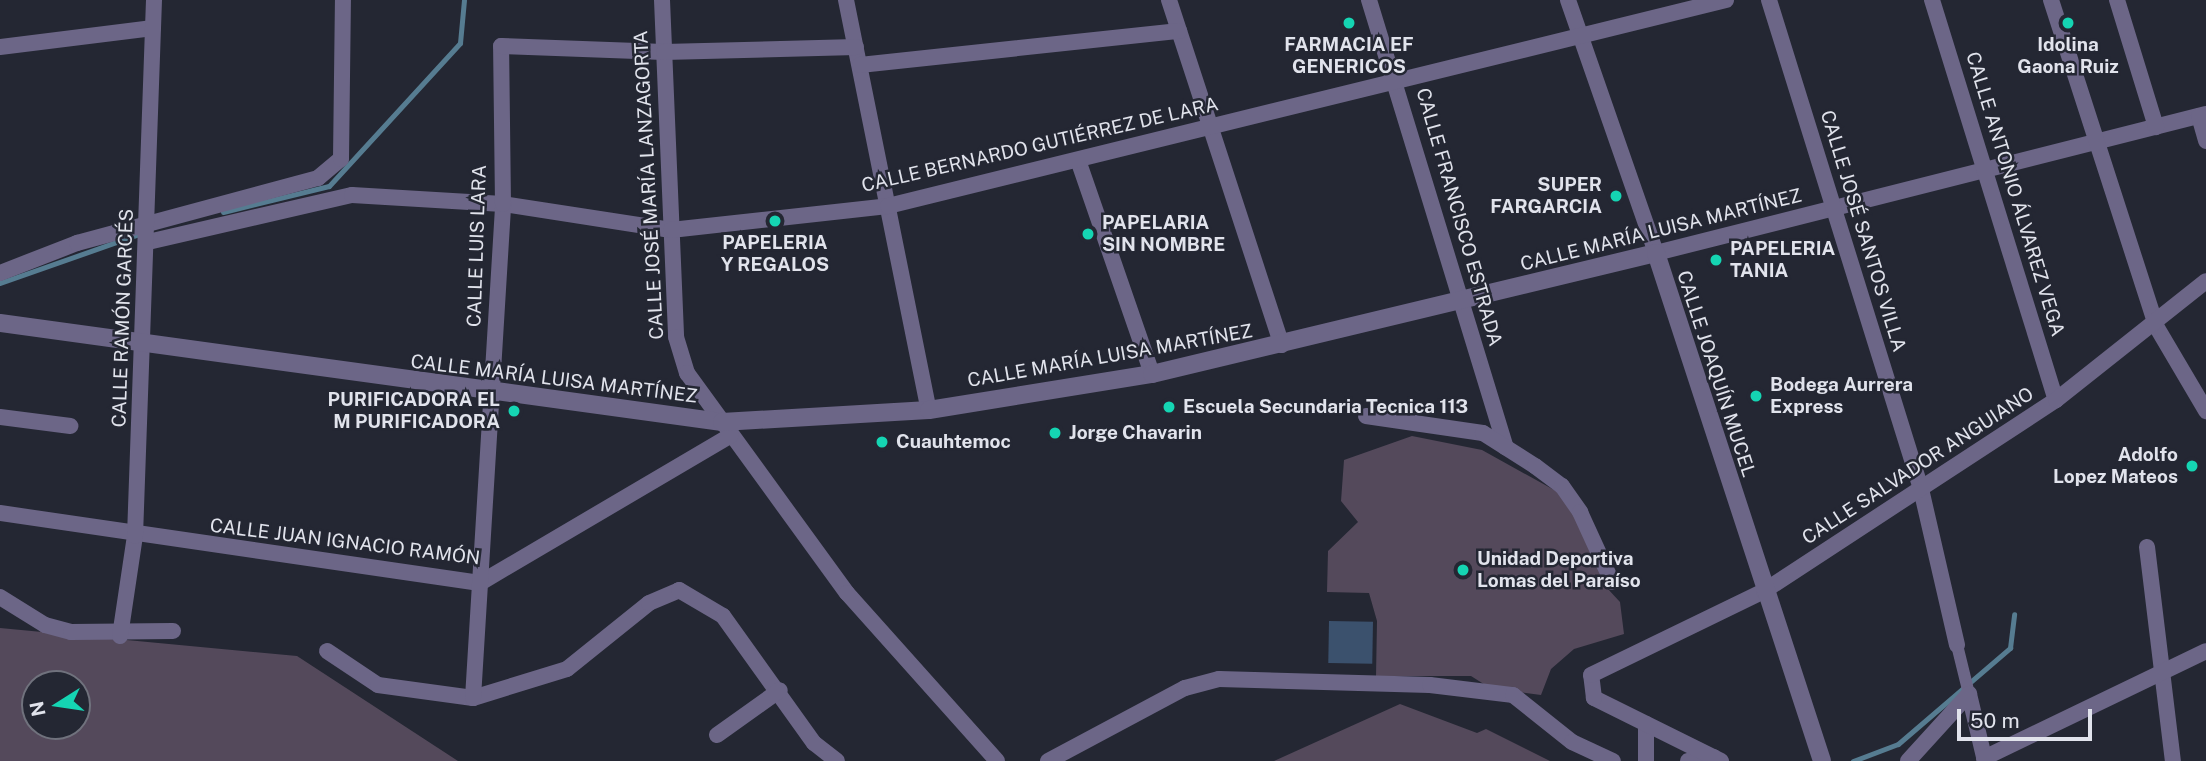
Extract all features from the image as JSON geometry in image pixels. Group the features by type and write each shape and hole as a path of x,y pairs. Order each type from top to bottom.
{"street":[{"name":"CALLE RAMÓN GARCÉS","path":"120,636 135,536 148,242 154,0"},
{"path":"0,273 148,222 318,178 341,159 343,0"},
{"name":"CALLE JOSÉ MARÍA LANZAGORTA","path":"662,0 678,354 727,429 847,593 997,761"},
{"path":"846,0 929,410"},
{"path":"1169,0 1282,345"},
{"name":"CALLE FRANCISCO ESTRADA","path":"1369,0 1397,80 1506,447"},
{"name":"CALLE JOAQUÍN MUCEL","path":"1568,0 1656,253 1821,761"},
{"name":"CALLE BERNARDO GUTIÉRREZ DE LARA","path":"148,242 352,195 503,204 671,230 888,205 1397,80 1580,38 1726,0"},
{"name":"CALLE JOSÉ SANTOS VILLA","path":"1769,0 1921,489 1984,760"},
{"name":"CALLE ANTONIO ÁLVAREZ VEGA","path":"1932,0 1987,170 2056,400"},
{"path":"2051,0 2156,326 2206,411"},
{"path":"2117,0 2157,127"},
{"path":"0,47 153,28"},
{"path":"860,65 1179,31"},
{"name":"CALLE LUIS LARA","path":"473,698 503,204 501,46 664,52"},
{"path":"664,52 856,47"},
{"path":"2202,115 2206,141"},
{"name":"CALLE MARÍA LUISA MARTÍNEZ","path":"0,323 143,347 492,392 727,429 929,410 1152,374 1282,345 2202,115"},
{"path":"1078,160 1152,374"},
{"name":"CALLE SALVADOR ANGUIANO","path":"1646,724 1594,698 1589,688 1599,667 1764,591 2056,400 2156,326 2206,281"},
{"path":"1366,415 1472,430 1506,447 1562,486 1612,582"},
{"path":"0,417 70,426"},
{"name":"CALLE JUAN IGNACIO RAMÓN","path":"0,513 135,536 480,583 727,429"},
{"path":"2147,547 2173,761"},
{"path":"327,651 378,685 473,698 567,669 649,603 679,590 723,616 780,690 814,743 837,761"},
{"path":"0,597 45,625 120,636 173,631"},
{"path":"1984,760 2206,651"},
{"path":"1048,761 1185,688 1219,679 1430,685 1513,695 1572,743 1613,761"},
{"path":"717,735 780,690"},
{"path":"1908,761 1969,694"},
{"path":"1646,761 1646,724 1717,759"},
{"path":"1688,761 1717,759"}],"shaded area":[{"name":"Unidad Deportiva Lomas del Paraíso","path":"1412,436 1482,450 1565,496 1607,588 1620,602 1624,634 1574,649 1551,669 1541,695 1490,688 1471,676 1376,676 1377,621 1369,593 1327,592 1328,551 1358,522 1341,501 1344,460"},
{"path":"0,628 297,656 458,761 0,761"},
{"path":"1400,704 1477,733 1486,729 1550,761 1274,761"}],"building":[{"path":"1329,621 1373,622 1372,664 1328,663"}],"waterway":[{"path":"223,212 329,186 460,43 464,0"},
{"path":"0,283 139,234"},
{"path":"1853,761 1898,744 2010,648 2014,614"}],"place":[{"name":"FARMACIA EF GENERICOS","path":"1349,23"},
{"name":"Idolina Gaona Ruiz","path":"2068,23"},
{"name":"SUPER FARGARCIA","path":"1616,196"},
{"name":"PAPELERIA Y REGALOS","path":"775,221"},
{"name":"PAPELARIA SIN NOMBRE","path":"1088,234"},
{"name":"PAPELERIA TANIA","path":"1716,260"},
{"name":"Bodega Aurrera Express","path":"1756,396"},
{"name":"Escuela Secundaria Tecnica 113","path":"1169,407"},
{"name":"PURIFICADORA EL M PURIFICADORA","path":"514,411"},
{"name":"Jorge Chavarin","path":"1055,433"},
{"name":"Cuauhtemoc","path":"882,442"},
{"name":"Adolfo Lopez Mateos","path":"2192,466"},
{"name":"Unidad Deportiva Lomas del Paraíso","path":"1463,570"}]}
